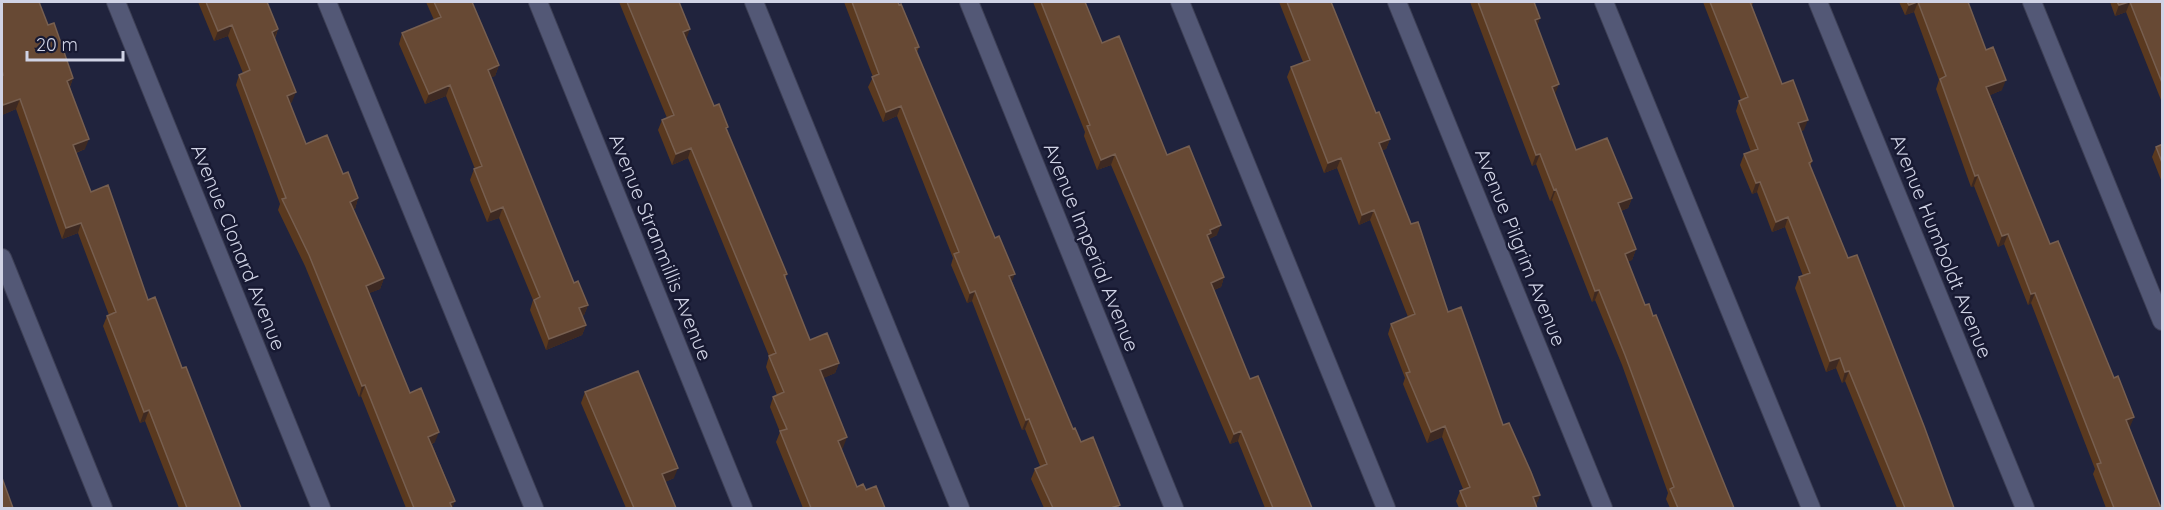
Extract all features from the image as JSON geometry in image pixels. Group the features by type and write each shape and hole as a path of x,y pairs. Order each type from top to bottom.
{"street":[{"name":"Avenue Clonard Avenue","path":"116,2 321,508"},
{"path":"327,2 534,508"},
{"name":"Avenue Stranmillis Avenue","path":"538,2 743,508"},
{"path":"754,2 960,508"},
{"name":"Avenue Imperial Avenue","path":"969,2 1174,508"},
{"path":"1179,2 1386,508"},
{"name":"Avenue Pilgrim Avenue","path":"1397,2 1603,508"},
{"path":"1604,2 1811,508"},
{"name":"Avenue Humboldt Avenue","path":"1818,2 2025,508"},
{"path":"2032,2 2163,321"},
{"path":"2,258 103,508"}],"building":[{"path":"2,2 39,2 48,25 54,23 73,78 67,81 89,139 73,145 91,192 108,185 148,300 155,297 182,368 186,367 241,508 187,508 149,410 144,412 107,316 116,312 81,223 66,228 20,99 3,105"},
{"path":"206,2 267,2 278,29 272,32 296,92 287,96 306,144 327,135 343,174 348,172 358,198 350,202 384,278 366,286 410,393 421,388 439,432 428,437 455,501 450,503 452,508 414,508 365,385 362,386 309,255 282,199 286,198 239,75 250,70 232,25 218,31"},
{"path":"434,2 472,2 499,65 488,70 574,283 578,281 588,305 579,308 586,325 549,339 534,300 540,297 503,207 491,212 474,169 482,166 450,85 429,94 402,33 441,17"},
{"path":"627,2 679,2 690,29 683,32 714,106 719,104 728,127 726,128 787,274 784,275 810,340 827,333 839,363 820,370 847,437 838,441 857,487 863,484 866,490 876,486 885,508 811,508 780,431 787,429 773,397 784,392 769,356 776,353 691,148 676,154 662,120 674,115"},
{"path":"852,2 898,2 899,5 901,4 919,47 915,48 995,238 999,236 1015,274 1009,276 1073,429 1075,428 1081,442 1093,437 1120,505 1111,508 1053,508 1035,469 1047,464 1029,419 1026,420 975,291 970,293 954,254 959,252 901,106 886,112 872,77 879,74"},
{"path":"1041,2 1085,2 1102,43 1119,36 1167,155 1189,146 1221,225 1210,230 1211,233 1207,235 1224,277 1211,283 1250,379 1258,376 1312,508 1273,508 1241,431 1234,434 1115,154 1101,160 1087,126 1090,125"},
{"path":"1287,2 1331,2 1376,113 1379,112 1390,139 1379,143 1411,224 1418,222 1448,312 1461,307 1503,425 1509,423 1540,495 1533,497 1537,508 1467,508 1460,491 1470,487 1445,426 1431,432 1406,373 1410,372 1391,324 1415,314 1374,210 1362,215 1341,158 1328,163 1291,67 1310,60"},
{"path":"1478,2 1534,2 1540,18 1535,20 1559,84 1552,87 1576,150 1607,138 1632,198 1618,203 1636,249 1625,254 1645,305 1649,304 1653,316 1656,315 1734,508 1678,508 1670,489 1674,487 1625,355 1599,290 1595,291 1556,189 1554,190 1540,154 1536,155"},
{"path":"1710,2 1750,2 1782,84 1793,80 1808,120 1798,123 1812,161 1809,163 1848,258 1857,255 1954,508 1905,508 1849,371 1845,372 1840,358 1830,361 1799,277 1810,273 1788,217 1776,222 1760,182 1756,183 1744,154 1758,149 1739,101 1748,97"},
{"path":"1918,2 1968,2 1986,50 1993,47 2006,80 1986,87 2050,244 2058,241 2114,378 2118,376 2134,417 2126,420 2161,508 2114,508 2097,464 2101,463 2035,293 2031,294 2008,234 2002,236 1978,175 1975,176 1940,79 1946,76"},
{"path":"2130,2 2163,2 2163,85"},
{"path":"2163,144 2163,165 2156,147"},
{"path":"638,371 678,468 662,474 676,508 634,508 585,392"},
{"path":"2,478 13,508 2,508"}]}
